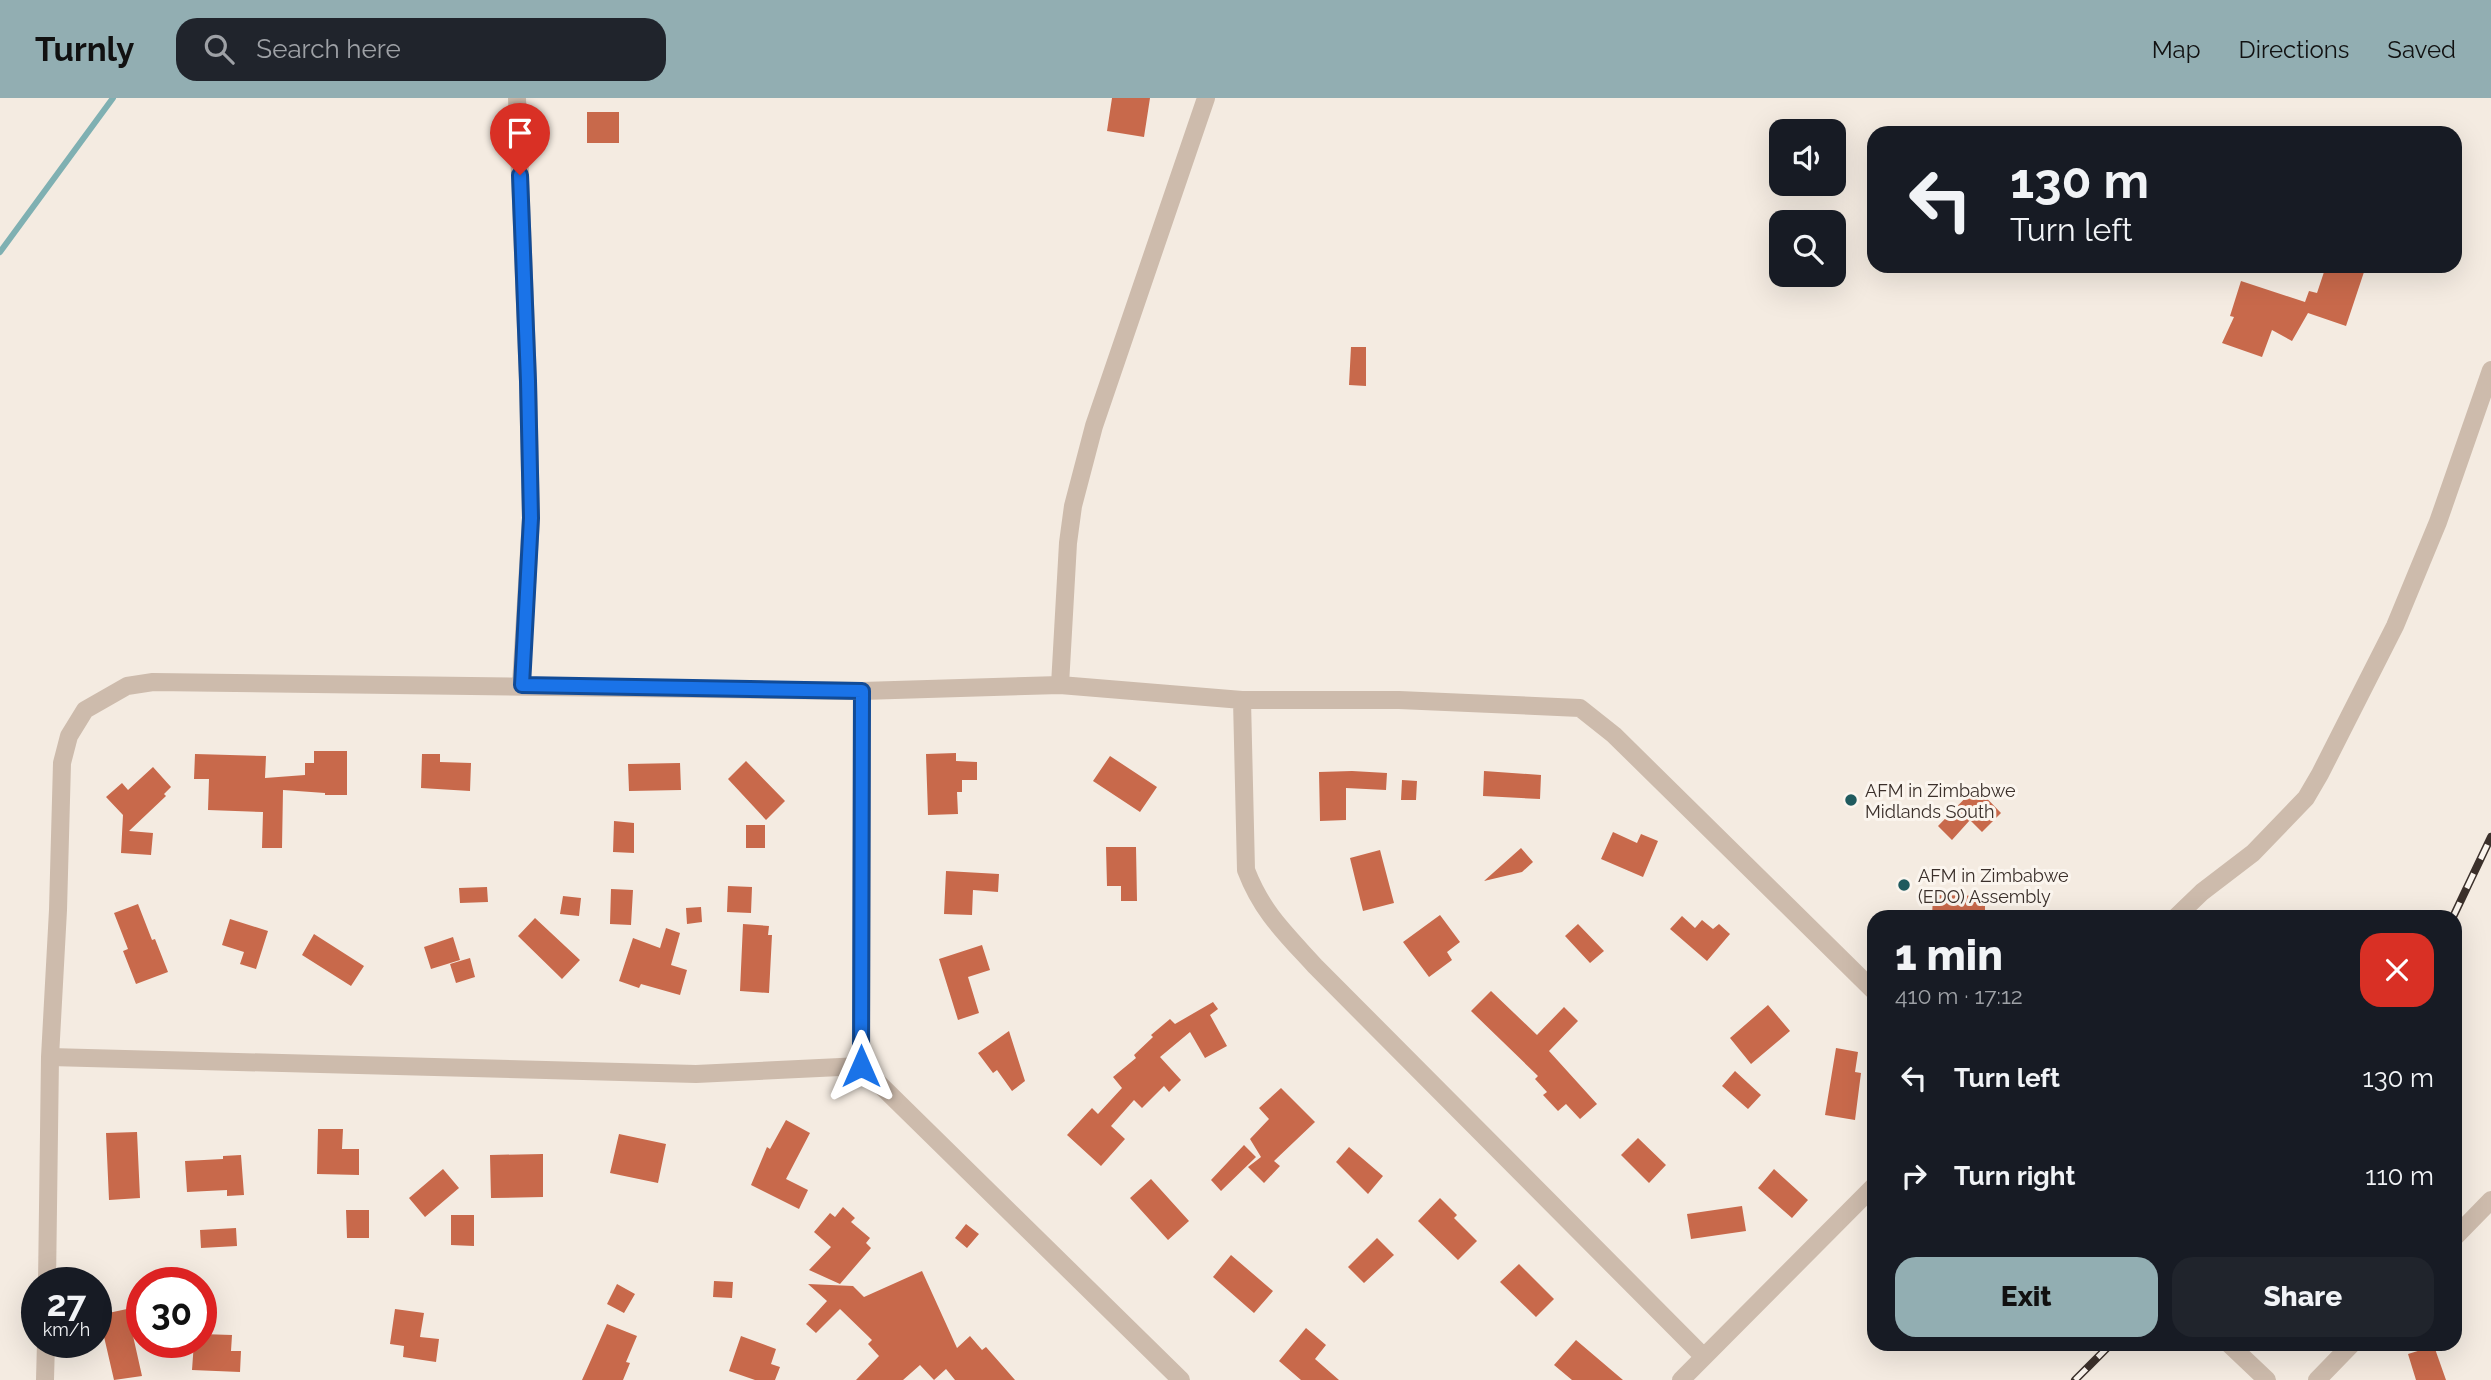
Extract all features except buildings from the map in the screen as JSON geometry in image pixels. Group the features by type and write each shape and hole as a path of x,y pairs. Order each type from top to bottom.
{"street":[{"path":"517,98 531,518 522,685"},
{"path":"1060,685 1068,543 1073,506 1094,426 1206,98"},
{"path":"2183,910 2253,853 2306,798 2395,626 2438,522 2491,370"},
{"path":"47,1267 50,1056 62,763 69,736 85,710 127,686 153,682 862,691 1060,685 1242,700 1399,700 1580,708 1614,735 1867,985"},
{"path":"862,691 861,1066 1181,1380"},
{"path":"1242,700 1246,870 1266,912 1324,975 1703,1356"},
{"path":"50,1056 696,1074 861,1066"},
{"path":"1681,1380 1867,1193"},
{"path":"2462,1230 2491,1200"},
{"path":"2236,1351 2267,1380"},
{"path":"2317,1380 2345,1351"},
{"path":"45,1380 46,1358"}],"waterway":[{"path":"0,252 113,98"}],"railway":[{"path":"2456,910 2491,837"},
{"path":"2075,1380 2104,1351"}],"place":[{"name":"AFM in Zimbabwe Midlands South","path":"1851,800"},
{"name":"AFM in Zimbabwe (EDO) Assembly","path":"1904,885"}],"route":[{"path":"520,175 531,518 522,685 862,691 861,1066"}]}
